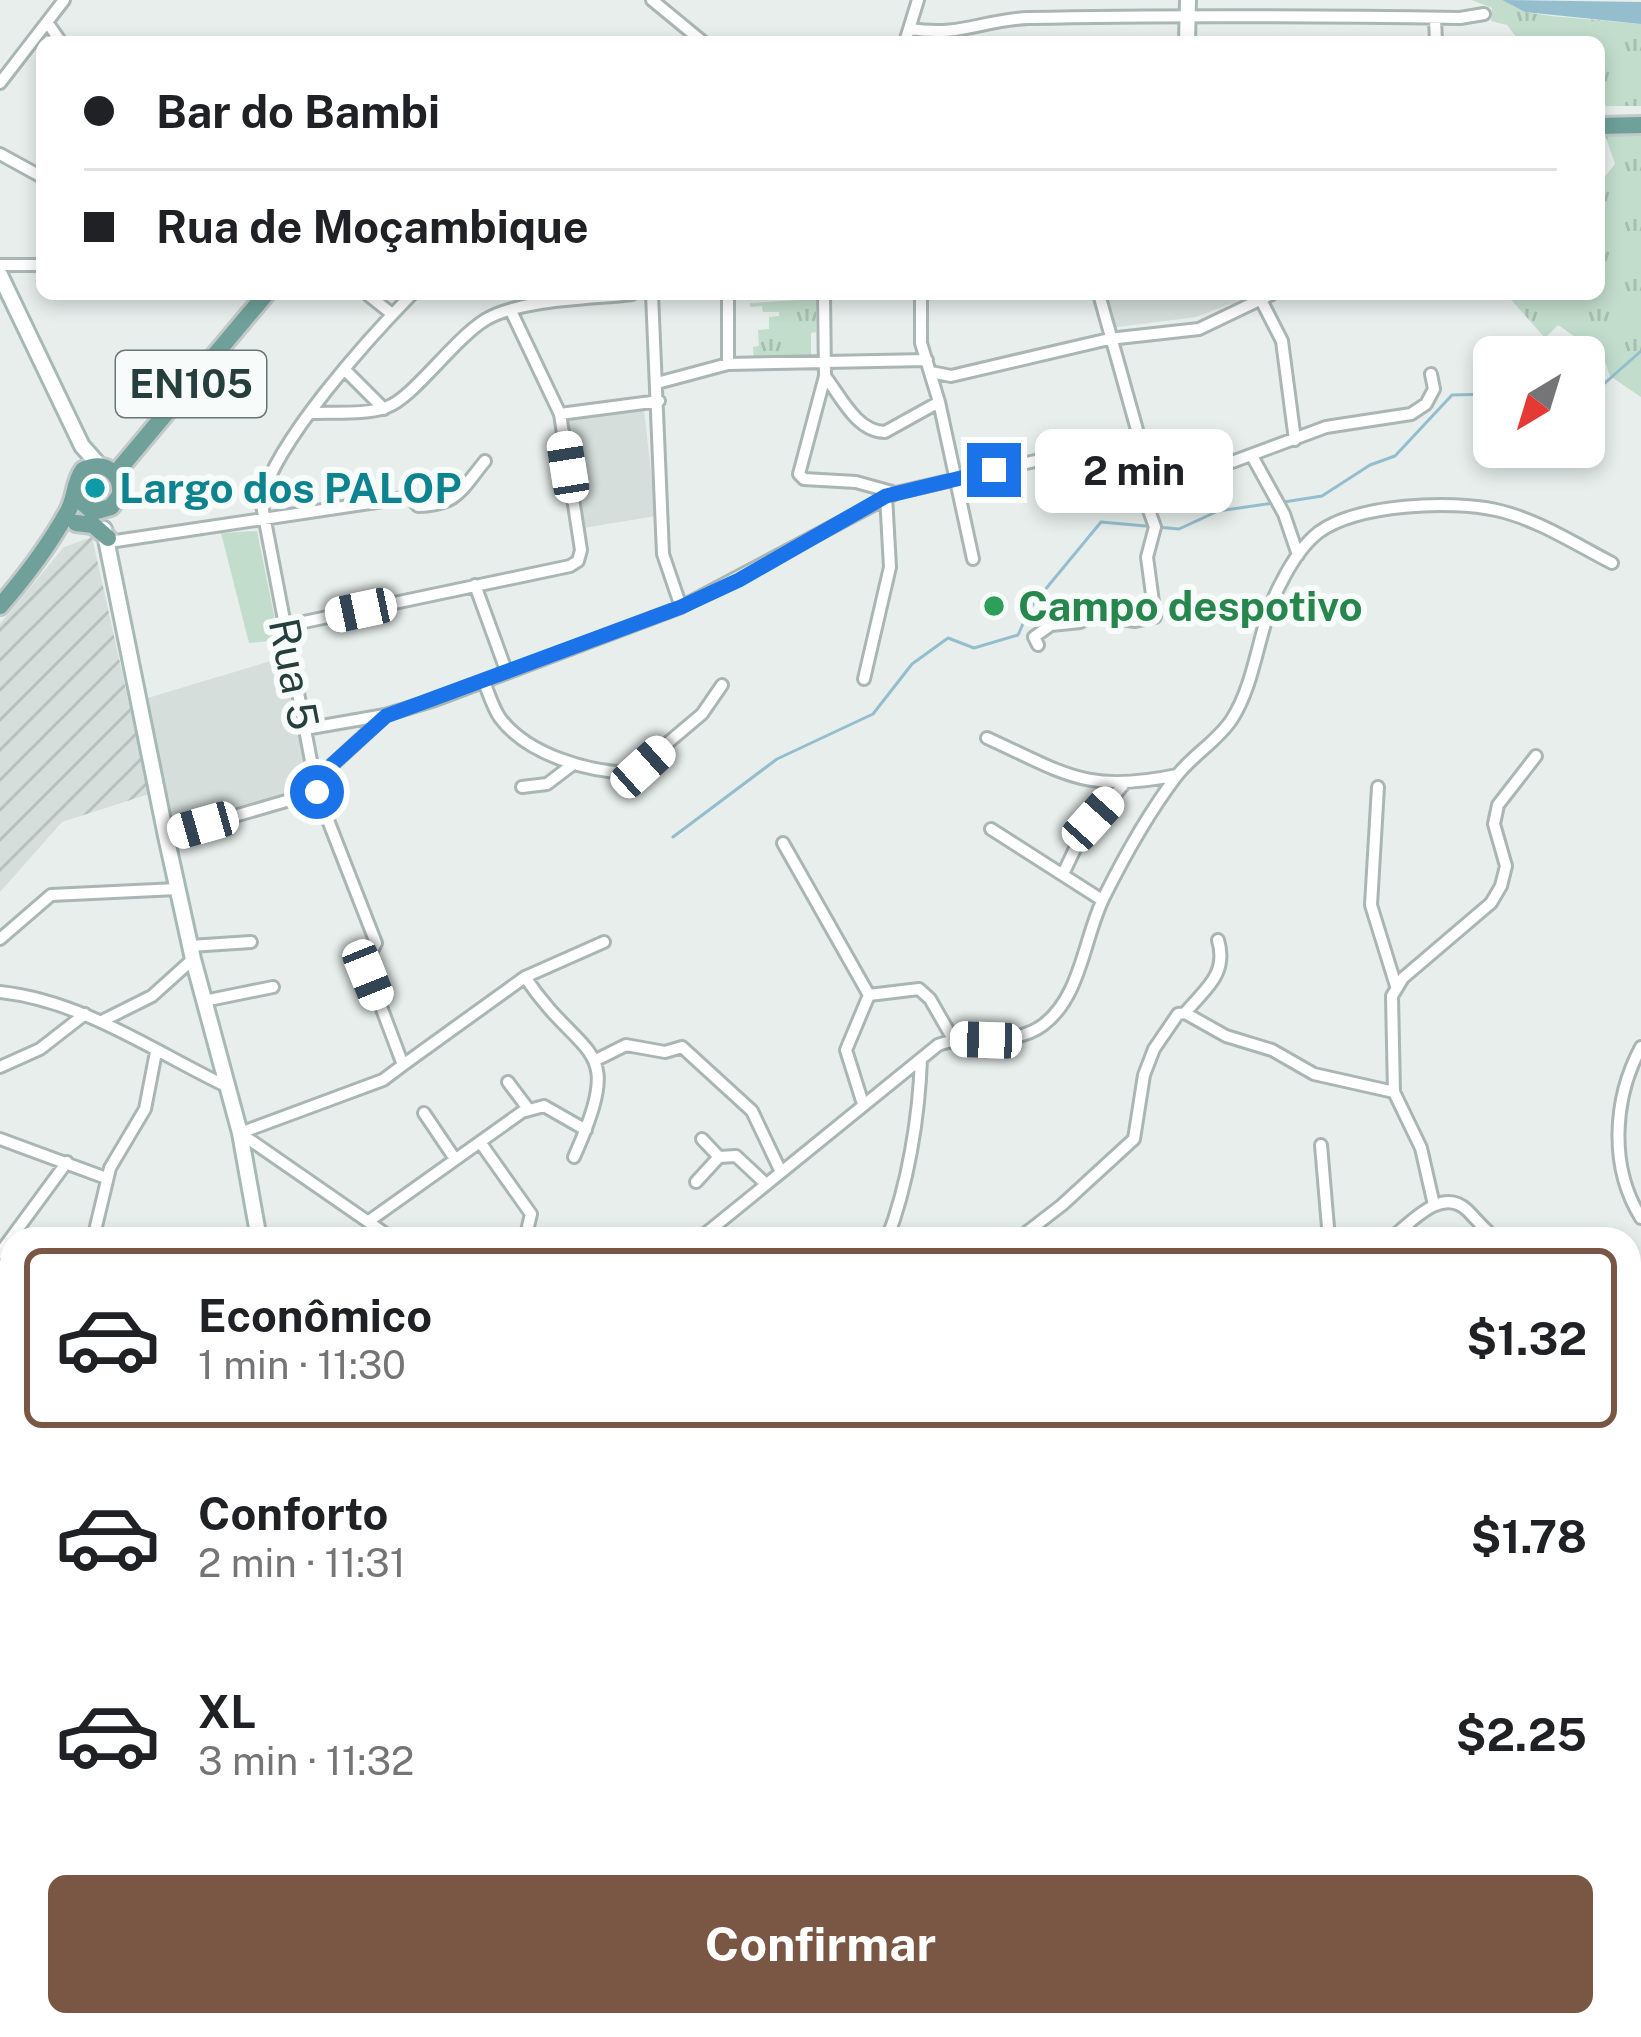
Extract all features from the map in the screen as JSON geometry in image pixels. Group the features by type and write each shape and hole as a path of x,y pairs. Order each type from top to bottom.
{"main road":[{"path":"1605,115 1641,114"},
{"path":"1605,126 1641,125"},
{"path":"0,274 82,446 107,469"},
{"name":"EN105","path":"107,469 247,300"},
{"name":"EN105","path":"78,476 107,469 261,300"},
{"path":"42,555 76,497 82,446"},
{"name":"EN105","path":"107,469 121,488 116,500"},
{"path":"76,497 93,512 108,538 177,889 240,1133 257,1227"},
{"path":"0,606 76,523 112,507 116,500"},
{"path":"108,538 116,500"},
{"path":"76,523 93,525 108,538"}],"street":[{"path":"36,36 64,0"},
{"path":"652,0 696,36"},
{"path":"918,0 908,36 950,34 1022,19 1187,7 1435,18 1484,14"},
{"path":"1412,0 1412,17"},
{"path":"1435,18 1436,36"},
{"path":"47,22 57,36"},
{"path":"0,83 36,36"},
{"path":"0,154 36,174"},
{"path":"0,265 36,265"},
{"path":"374,300 392,314"},
{"name":"Rua 5","path":"403,1065 365,964 376,943 316,786 261,500 270,476 312,413 406,300"},
{"path":"312,413 384,409 404,397 458,340 488,317 590,300"},
{"path":"652,300 663,554 681,607"},
{"path":"728,300 728,364"},
{"path":"824,300 825,376 799,464 800,477 856,482 891,494"},
{"path":"921,300 921,343 939,402 973,559"},
{"path":"1037,645 1034,637 1051,625 1080,622 1092,615 1135,621 1155,617 1147,557 1155,526 1141,488 1139,436 1104,300"},
{"path":"657,383 728,364 826,361 929,366 951,376 1110,333 1199,329 1260,300"},
{"path":"1267,300 1282,341 1295,440"},
{"path":"285,626 578,561 581,550 560,414 512,311"},
{"path":"346,370 384,409"},
{"path":"1138,466 1205,472 1326,428 1411,414 1426,404 1434,389 1431,374"},
{"path":"825,376 860,422 876,433 939,402"},
{"path":"560,414 659,401"},
{"path":"305,729 386,716 681,607 739,580 891,494 1139,436"},
{"path":"1252,456 1284,514 1298,554"},
{"path":"108,538 410,497 418,506 442,506 456,499 485,461"},
{"path":"864,679 890,567 891,494"},
{"path":"714,1227 920,1059 953,1040 1020,1035 1041,1027 1059,1009 1102,900 1177,775 1232,719 1247,683 1262,622 1298,554 1318,532 1345,519 1414,506 1496,510 1540,526 1612,563"},
{"path":"476,585 507,674"},
{"path":"484,682 502,721 552,758 622,773 640,770 702,714 722,685"},
{"path":"166,836 316,786 386,716"},
{"path":"987,738 1081,780 1124,785 1177,775"},
{"path":"1396,986 1491,903 1506,866 1494,824 1498,805 1536,756"},
{"path":"522,787 547,784 572,765"},
{"path":"1063,874 1082,834 1124,785"},
{"path":"1378,787 1371,904 1396,986 1391,1043 1394,1092 1421,1148 1434,1205"},
{"path":"991,830 1102,900"},
{"path":"783,843 869,995"},
{"path":"0,939 51,895 177,889"},
{"path":"1034,1227 1134,1139 1138,1096 1154,1048 1172,1019 1185,1013 1218,974 1224,959 1218,940"},
{"path":"104,1020 152,996 191,953 251,942"},
{"path":"240,1133 383,1080 525,977 604,942"},
{"path":"525,977 541,1002 596,1060 598,1094 574,1156"},
{"path":"204,1000 273,987"},
{"path":"869,995 919,989 931,999 953,1040"},
{"path":"0,992 104,1020 226,1086"},
{"path":"863,1104 846,1050 869,995"},
{"path":"1185,1013 1226,1036 1272,1050 1314,1074 1394,1092"},
{"path":"0,1067 40,1049 85,1014"},
{"path":"596,1060 626,1046 665,1052 682,1047 752,1111 781,1172"},
{"path":"1641,1047 1632,1064 1618,1142 1622,1179 1641,1218"},
{"path":"96,1227 106,1178 145,1109 156,1052"},
{"path":"892,1227 903,1198 920,1090 920,1059"},
{"path":"508,1082 529,1110"},
{"path":"369,1221 529,1110 544,1106 586,1130"},
{"path":"424,1113 455,1160"},
{"path":"240,1133 377,1227"},
{"path":"0,1139 106,1178"},
{"path":"702,1139 719,1157"},
{"path":"480,1142 531,1214 527,1227"},
{"path":"1321,1145 1328,1227"},
{"path":"696,1182 719,1157 736,1156 766,1184"},
{"path":"19,1227 67,1162"},
{"path":"1406,1227 1447,1200 1464,1206 1484,1227"}],"shaded area":[{"path":"1108,300 1240,300 1196,317 1110,328"},
{"path":"644,410 656,516 583,528 567,421"},
{"path":"92,537 149,794 62,822 0,892 0,624 64,547"},
{"path":"291,655 317,792 166,836 141,700"}],"green space":[{"path":"1472,0 1502,0 1525,12 1551,16 1641,24 1641,106 1605,106 1605,36 1515,36 1507,25 1491,21 1492,8"},
{"path":"1641,134 1641,397 1610,376 1605,336 1574,336 1558,325 1543,336 1511,300 1605,300 1605,176 1615,164 1605,135"},
{"path":"816,300 811,360 772,360 771,356 754,360 758,330 769,329 769,317 779,312 763,312 762,306 750,307 750,303"},
{"path":"257,531 279,640 249,643 221,533"}],"water":[{"path":"1502,0 1641,2 1641,24 1525,12"}],"waterway":[{"path":"1605,383 1641,351"},
{"path":"1284,502 1322,496 1370,465 1395,456 1452,395 1473,394"},
{"path":"673,837 777,759 873,714 912,664 948,638 974,648 1018,635 1030,608 1101,522 1179,529 1218,511 1274,503"}],"place":[{"name":"Largo dos PALOP","path":"95,488"},
{"name":"Campo despotivo","path":"994,606"}],"route":[{"path":"317,792 314,781 386,716 681,607 739,580 886,496 994,470"}]}
